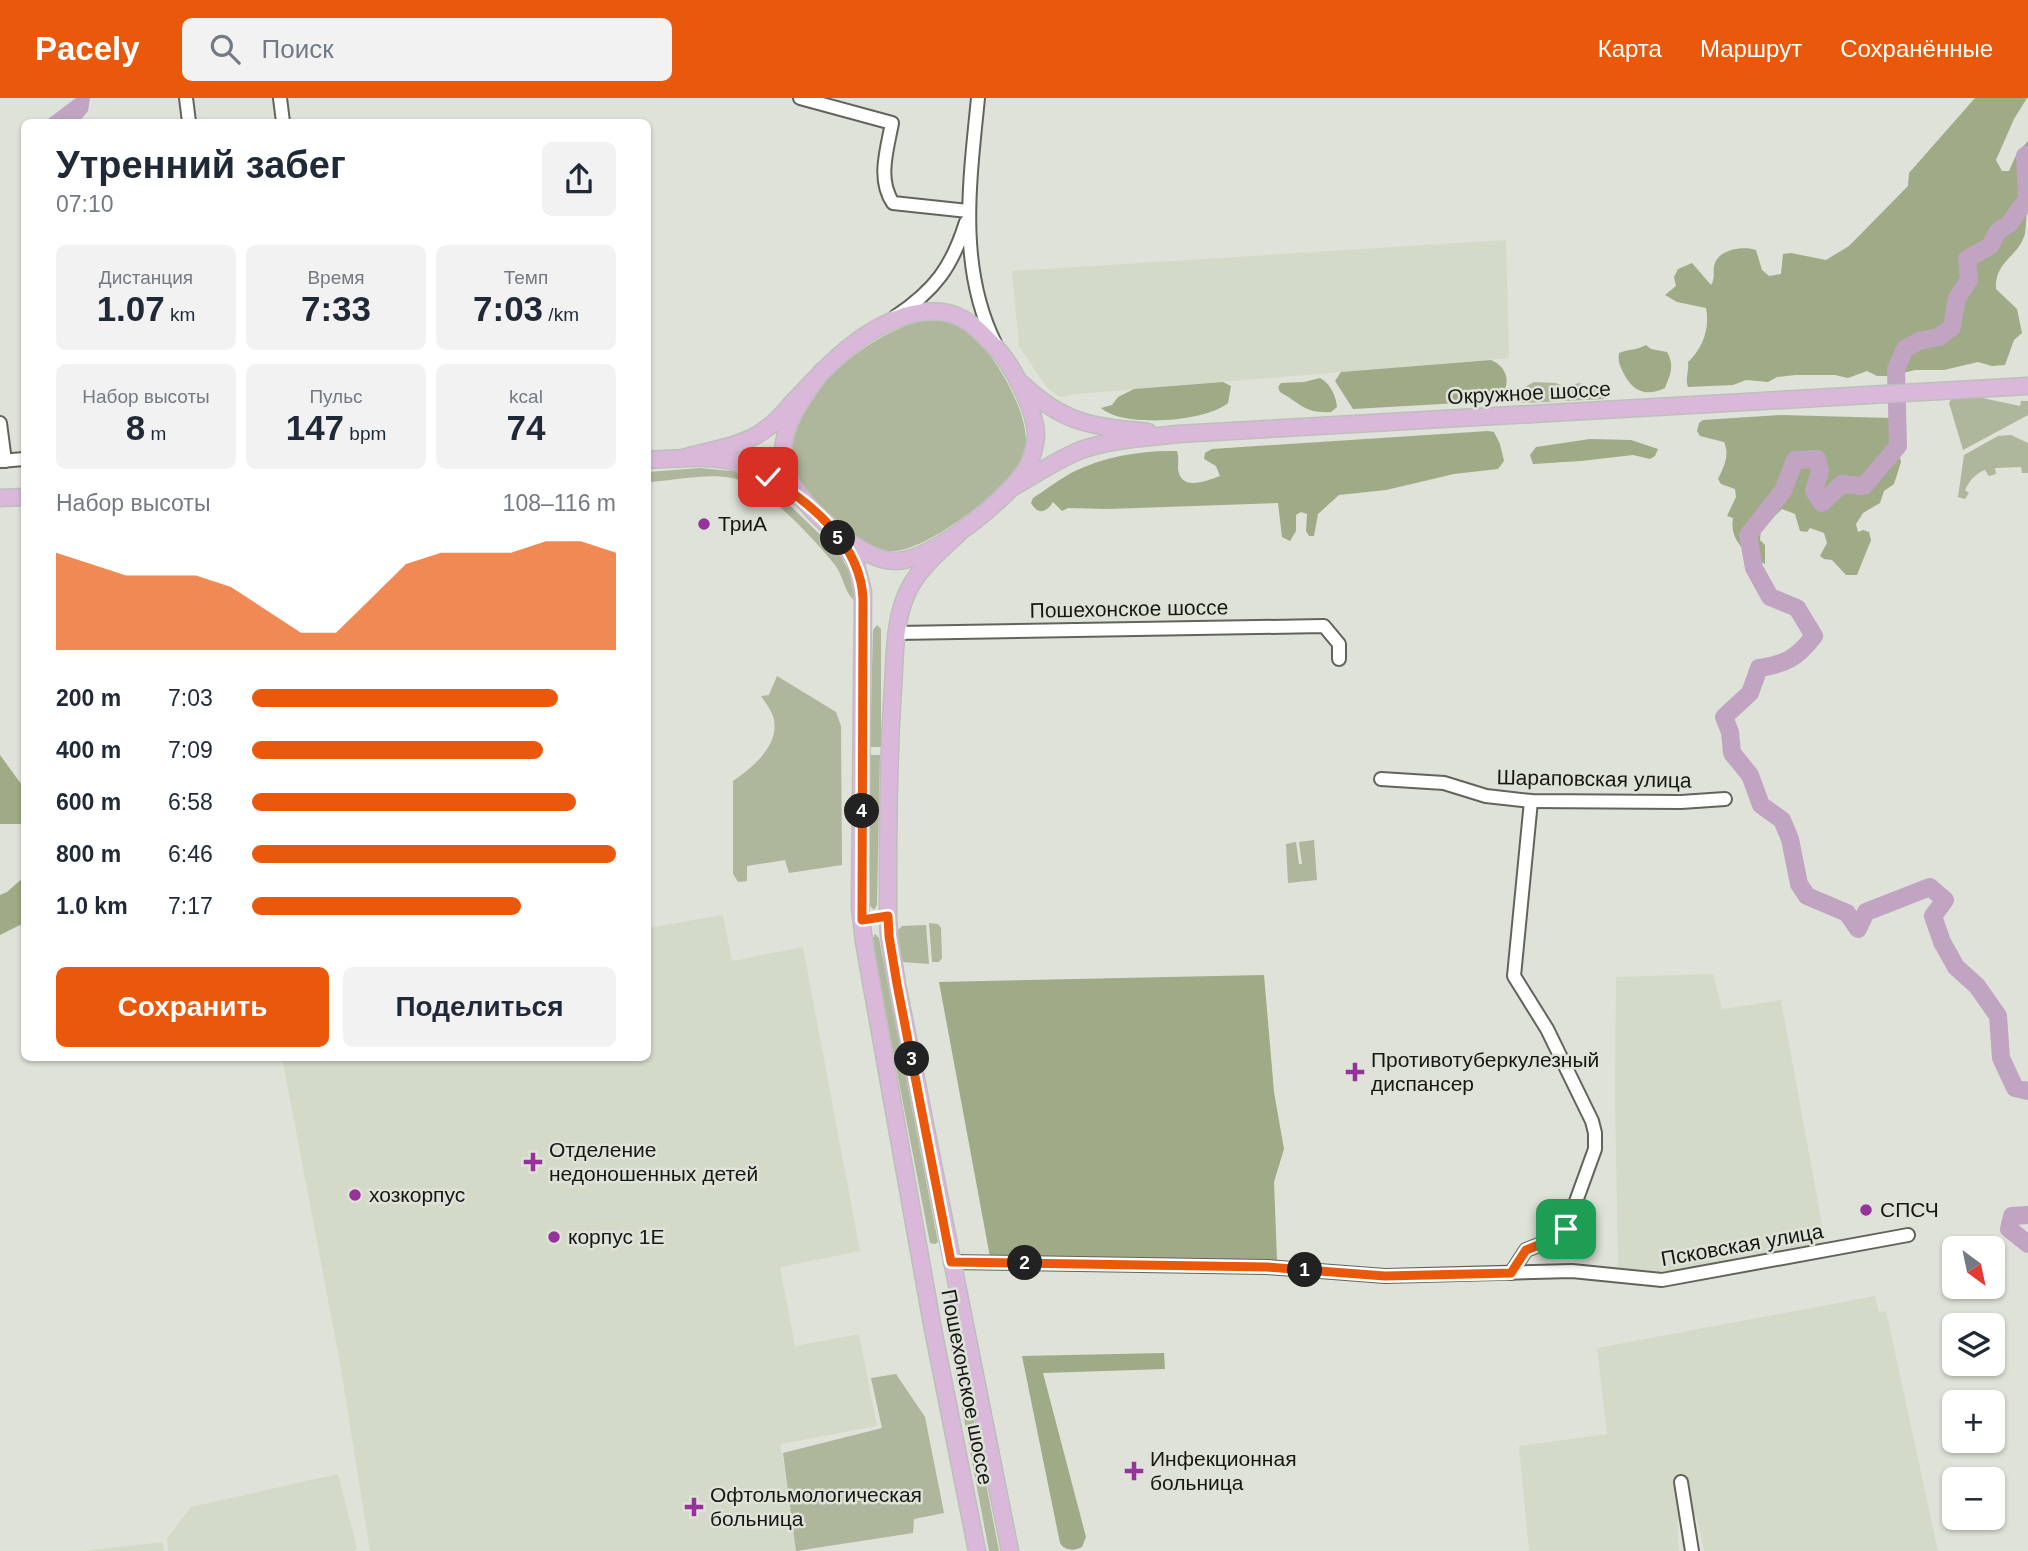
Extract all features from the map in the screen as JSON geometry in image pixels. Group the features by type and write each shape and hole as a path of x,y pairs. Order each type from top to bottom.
{"main road":[{"name":"Окружное шоссе","path":"683,458 760,433 776,421 822,371 857,341 888,322 923,312 951,314 972,325 999,350 1017,379 1032,415 1035,436 1033,453 1027,467 1010,489"},
{"name":"Окружное шоссе","path":"808,505 788,477 784,463 784,446 791,418 822,371"},
{"name":"Окружное шоссе","path":"1017,379 1051,409 1072,419 1112,428 1178,434"},
{"name":"Окружное шоссе","path":"651,460 718,458 739,462 775,481 808,505 833,530 874,555 897,561 927,551 958,533 1010,489 1058,461 1083,450 1126,441 1178,434 2028,386"},
{"path":"0,498 21,497"},
{"name":"Пошехонское шоссе","path":"833,530 855,560 863,592 862,920 932,1324 977,1551"},
{"name":"Пошехонское шоссе","path":"958,533 912,584 905,598 897,633 889,750 889,936 1010,1551"},
{"path":"862,920 888,916"},
{"path":"932,1324 962,1317"}],"street":[{"path":"186,98 190,119"},
{"path":"280,98 283,119"},
{"path":"800,98 892,123 883,173 886,193 893,203 968,215"},
{"path":"978,98 968,215 977,299 999,350"},
{"path":"888,322 935,284 957,251 968,215"},
{"path":"0,423 3,461 21,459"},
{"name":"Пошехонское шоссе","path":"897,633 1324,626 1339,643 1339,659"},
{"name":"Шараповская улица","path":"1381,779 1444,783 1486,796 1531,801 1681,802 1725,799"},
{"path":"1511,1273 1526,1250 1554,1239 1566,1229 1595,1149 1592,1121 1547,1029 1514,976 1531,801"},
{"name":"Псковская улица","path":"951,1262 1267,1267 1385,1276 1572,1271 1633,1278 1672,1279 1908,1235"},
{"path":"1681,1482 1692,1551"}],"shaded area":[{"path":"76,98 90,98 88,111 81,119 48,119"},
{"path":"1506,240 1509,358 1060,397 1047,388 1019,346 1012,271"},
{"path":"933,319 963,328 986,350 1017,402 1026,436 1025,451 1005,481 967,515 924,542 905,549 883,550 870,546 853,534 807,492 792,467 791,443 799,418 815,394 836,371 885,335 910,324"},
{"path":"1534,382 1563,386 1578,383 1603,388 1606,392 1605,399 1523,403 1520,400 1523,388"},
{"path":"1973,396 2020,406 2021,401 2028,401 2028,415 1963,450 1949,403 1951,399"},
{"path":"2011,435 2028,443 2028,473 2022,473 2021,467 1995,468 1996,474 1989,476 1985,470 1969,483 1965,490 1969,493 1965,499 1958,497 1964,455 1998,436"},
{"path":"700,468 741,472 773,489 838,552 852,576 855,601 835,565 815,542 788,514 758,490 732,478 712,476 651,482 651,472"},
{"path":"877,625 881,629 881,747 870,747 873,630"},
{"path":"777,676 836,712 841,726 842,865 789,873 785,860 747,866 747,881 738,882 733,874 733,781 764,754 773,736 773,716 761,696 769,695"},
{"path":"870,755 880,755 877,905 874,910 870,906"},
{"path":"1314,840 1317,880 1288,883 1286,844 1296,842 1299,864 1302,864 1299,842"},
{"path":"723,915 732,961 803,947 860,1251 780,1267 795,1346 859,1334 877,1426 780,1444 800,1551 370,1551 340,1363 283,1061 651,1061 651,927"},
{"path":"929,923 938,924 941,928 942,958 939,962 932,962"},
{"path":"926,925 929,964 902,962 897,945 898,930 902,926"},
{"path":"875,934 879,938 938,1242 935,1244 930,1243 877,968 873,938"},
{"path":"1713,974 1722,1009 1781,1000 1825,1241 1816,1248 1668,1273 1618,1268 1616,977"},
{"path":"1875,1296 1879,1312 1886,1311 1938,1551 1704,1551 1697,1517 1677,1521 1679,1551 1529,1551 1519,1446 1607,1434 1597,1348"},
{"path":"950,1323 956,1327 999,1551 989,1551 947,1329"},
{"path":"896,1374 925,1417 944,1513 914,1519 913,1533 796,1551 783,1453 882,1428 871,1378"},
{"path":"338,1474 357,1548 355,1551 168,1551 167,1538 191,1507"},
{"path":"163,1542 164,1551 84,1551"}],"green space":[{"path":"1975,98 2027,98 2014,119 1996,160 2002,171 2009,171 2017,153 2028,141 2025,234 2017,249 2003,265 1997,279 1996,289 2017,309 2022,333 2014,340 2005,365 1992,366 1978,362 1944,370 1915,370 1891,376 1877,376 1867,371 1848,378 1835,375 1795,375 1777,377 1768,382 1746,380 1733,385 1688,387 1688,362 1704,337 1707,315 1706,308 1677,302 1665,295 1676,286 1674,277 1678,269 1692,263 1711,285 1718,258 1733,250 1756,250 1762,270 1769,276 1781,274 1783,254 1826,260 1849,246 1908,186 1909,173"},
{"path":"1646,345 1651,349 1667,352 1671,362 1665,388 1657,391 1645,392 1634,387 1621,368 1619,360 1619,353"},
{"path":"1491,360 1502,368 1506,379 1504,391 1495,401 1353,409 1335,381 1341,372"},
{"path":"1320,378 1330,386 1335,399 1337,407 1331,412 1303,407 1280,392 1278,387 1281,383"},
{"path":"1223,382 1231,386 1228,403 1202,415 1145,420 1112,414 1101,408 1112,405 1118,397 1134,389"},
{"path":"1781,415 1891,418 1901,462 1894,484 1884,491 1880,503 1863,513 1856,524 1858,532 1869,532 1871,540 1857,575 1846,575 1832,560 1820,556 1827,543 1824,533 1810,528 1807,532 1800,531 1795,514 1782,509 1761,529 1760,540 1765,545 1765,564 1746,552 1734,534 1733,518 1727,516 1736,497 1735,489 1721,484 1718,479 1726,461 1726,447 1724,442 1700,436 1697,431 1699,423 1703,420"},
{"path":"1494,432 1500,444 1504,461 1498,469 1454,474 1386,490 1339,495 1318,514 1314,536 1309,536 1306,531 1307,514 1301,512 1296,515 1296,531 1290,541 1282,537 1278,503 1068,508 1062,511 1053,502 1048,508 1039,511 1031,503 1033,498 1075,471 1099,461 1125,455 1177,451 1180,475 1183,480 1194,483 1220,476 1216,466 1204,459 1205,453 1212,449"},
{"path":"1590,439 1631,440 1658,449 1650,459 1633,455 1533,464 1530,455 1536,447"},
{"path":"0,755 21,784 21,824 0,824"},
{"path":"21,880 21,924 0,935 0,895"},
{"path":"1264,975 1274,1092 1284,1149 1274,1182 1277,1260 990,1257 939,982"},
{"path":"1164,1353 1165,1369 1043,1373 1086,1537 1082,1547 1073,1550 1064,1548 1060,1543 1022,1356"}],"waterway":[{"path":"2028,154 2025,156 2027,199 2009,224 1998,231 1990,246 1967,259 1969,280 1957,298 1952,327 1939,337 1919,341 1905,349 1896,369 1898,446 1864,486 1842,484 1822,503 1814,491 1820,471 1817,459 1795,460 1783,491 1748,535 1754,568 1770,597 1797,608 1814,636 1790,659 1759,668 1750,693 1724,717 1730,732 1732,753 1750,775 1761,805 1782,820 1790,839 1799,884 1807,896 1847,913 1858,929 1866,912 1930,887 1945,900 1933,916 1942,942 1956,967 1977,986 1998,1016 2001,1058 2015,1088 2028,1091"},
{"path":"2028,1215 2012,1216 2009,1229 2028,1244"}],"place":[{"name":"ТриА","path":"704,524"},
{"name":"Противотуберкулезный диспансер","path":"1355,1072"},
{"name":"Отделение недоношенных детей","path":"533,1162"},
{"name":"хозкорпус","path":"355,1195"},
{"name":"СПСЧ","path":"1866,1210"},
{"name":"корпус 1Е","path":"554,1237"},
{"name":"Инфекционная больница","path":"1134,1471"},
{"name":"Офтольмологическая больница","path":"694,1507"}],"route":[{"path":"768,477 808,505 833,530 855,560 862,583 860,908 862,920 888,916 897,984 951,1262 1267,1267 1385,1276 1511,1273 1526,1250 1554,1239 1566,1229"}]}
